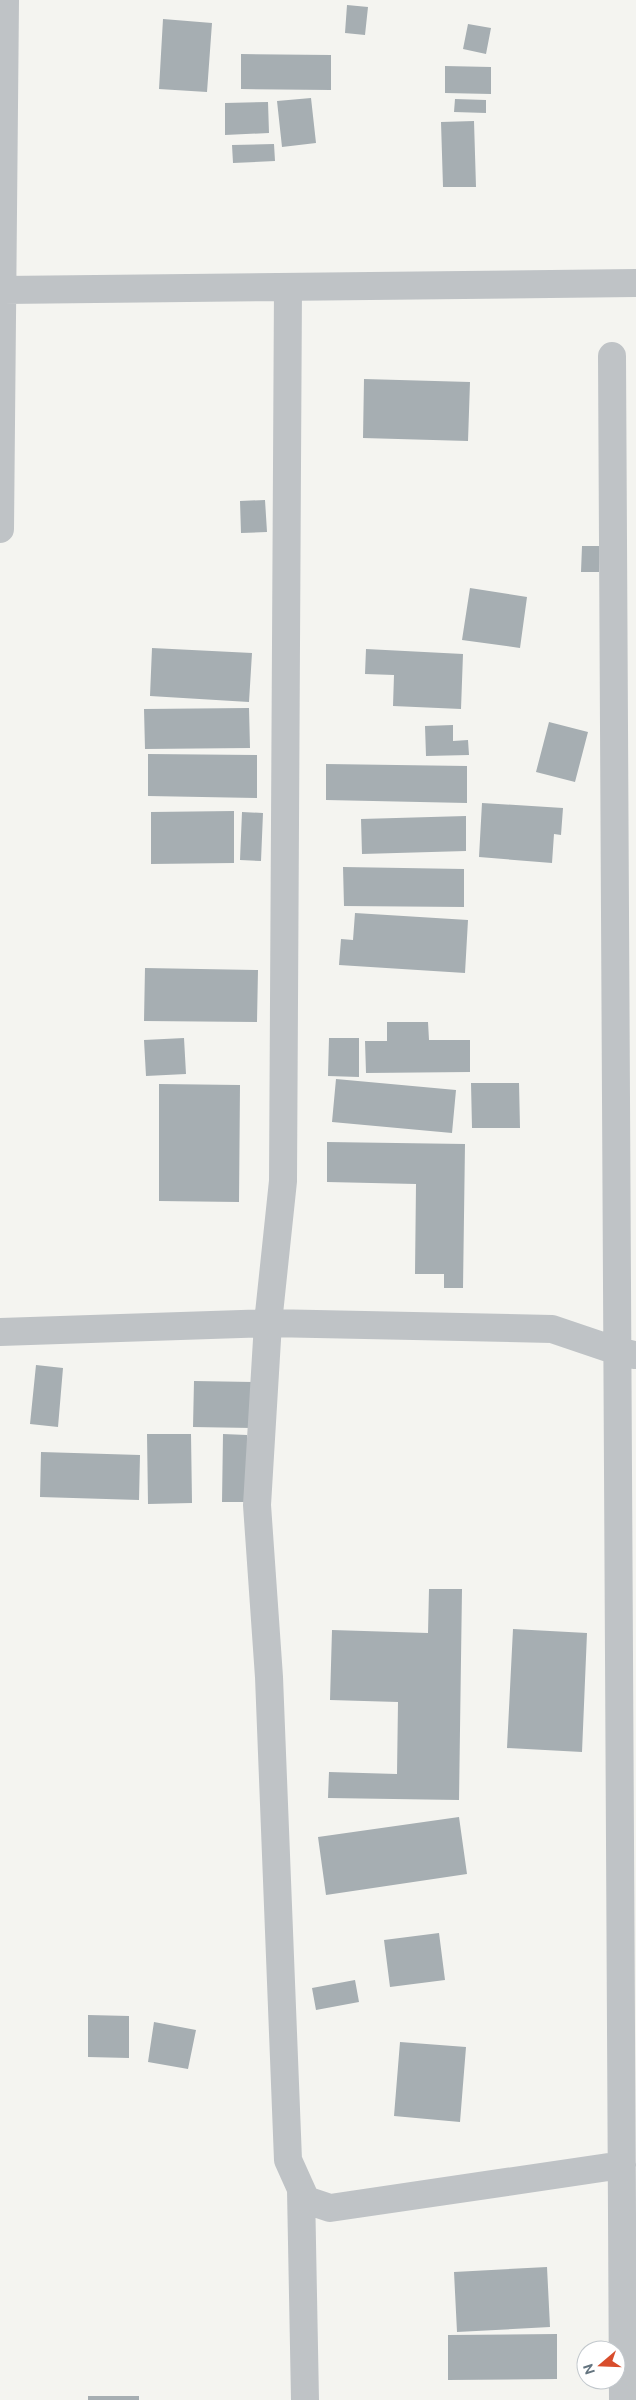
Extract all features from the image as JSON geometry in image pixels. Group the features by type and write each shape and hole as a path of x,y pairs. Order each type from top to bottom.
{"street":[{"path":"0,529 4,290 2,49 5,0"},
{"path":"4,290 636,283"},
{"path":"288,287 283,1181 268,1323 257,1505 269,1677 288,2160 306,2200 330,2208 622,2165"},
{"path":"612,356 626,1353 629,2129 622,2165 623,2400"},
{"path":"0,1332 268,1323 552,1329 626,1353"},
{"path":"301,2190 305,2400"}],"building":[{"path":"347,5 368,7 365,35 345,33"},
{"path":"163,19 212,23 207,92 159,89"},
{"path":"468,24 491,28 486,54 463,49"},
{"path":"241,54 331,55 331,90 241,89"},
{"path":"445,66 491,67 491,94 445,93"},
{"path":"311,98 316,143 282,147 277,101"},
{"path":"455,99 486,100 486,113 454,112"},
{"path":"268,102 269,133 225,135 225,103"},
{"path":"474,121 476,187 443,187 441,122"},
{"path":"274,144 275,161 233,163 232,145"},
{"path":"364,379 470,382 468,441 363,438"},
{"path":"265,500 267,532 241,533 240,501"},
{"path":"582,546 600,546 599,572 581,572"},
{"path":"470,588 527,597 520,648 462,640"},
{"path":"152,648 252,653 249,702 150,696"},
{"path":"366,649 463,654 461,709 393,706 394,675 365,674"},
{"path":"249,708 250,748 145,749 144,709"},
{"path":"549,722 588,732 575,782 536,772"},
{"path":"453,725 453,741 468,740 469,755 426,756 425,726"},
{"path":"148,754 257,755 257,798 148,796"},
{"path":"326,764 467,766 467,803 326,800"},
{"path":"482,803 563,808 561,835 554,834 552,863 479,857"},
{"path":"234,811 234,863 151,864 151,812"},
{"path":"242,812 263,813 261,861 240,860"},
{"path":"466,816 466,851 362,854 361,819"},
{"path":"343,867 464,869 464,907 344,906"},
{"path":"355,913 468,920 465,973 339,965 341,939 353,940"},
{"path":"145,968 258,970 257,1022 144,1021"},
{"path":"387,1022 428,1022 429,1040 470,1040 470,1072 366,1073 365,1041 387,1041"},
{"path":"184,1038 186,1074 146,1076 144,1040"},
{"path":"329,1038 359,1038 359,1077 328,1076"},
{"path":"336,1079 456,1090 452,1133 332,1122"},
{"path":"471,1083 519,1083 520,1128 472,1128"},
{"path":"159,1084 240,1085 239,1202 159,1201"},
{"path":"327,1142 465,1144 463,1288 444,1288 444,1274 415,1274 416,1184 327,1182"},
{"path":"36,1365 63,1368 58,1427 30,1424"},
{"path":"194,1381 253,1382 252,1428 193,1427"},
{"path":"147,1434 191,1434 192,1503 148,1504"},
{"path":"223,1434 247,1435 247,1502 222,1502"},
{"path":"41,1452 140,1455 139,1500 40,1497"},
{"path":"429,1589 462,1589 459,1800 328,1798 329,1772 397,1774 398,1702 330,1700 332,1630 428,1633"},
{"path":"513,1629 587,1633 582,1752 507,1748"},
{"path":"459,1817 467,1874 326,1895 318,1837"},
{"path":"439,1933 445,1980 390,1987 384,1940"},
{"path":"355,1980 359,2002 316,2010 312,1988"},
{"path":"88,2015 129,2016 129,2058 88,2057"},
{"path":"154,2022 196,2030 188,2069 148,2062"},
{"path":"400,2042 466,2047 460,2122 394,2116"},
{"path":"547,2267 550,2327 457,2332 454,2272"},
{"path":"557,2334 557,2379 448,2380 448,2335"},
{"path":"88,2396 139,2396 139,2400 88,2400"}]}
